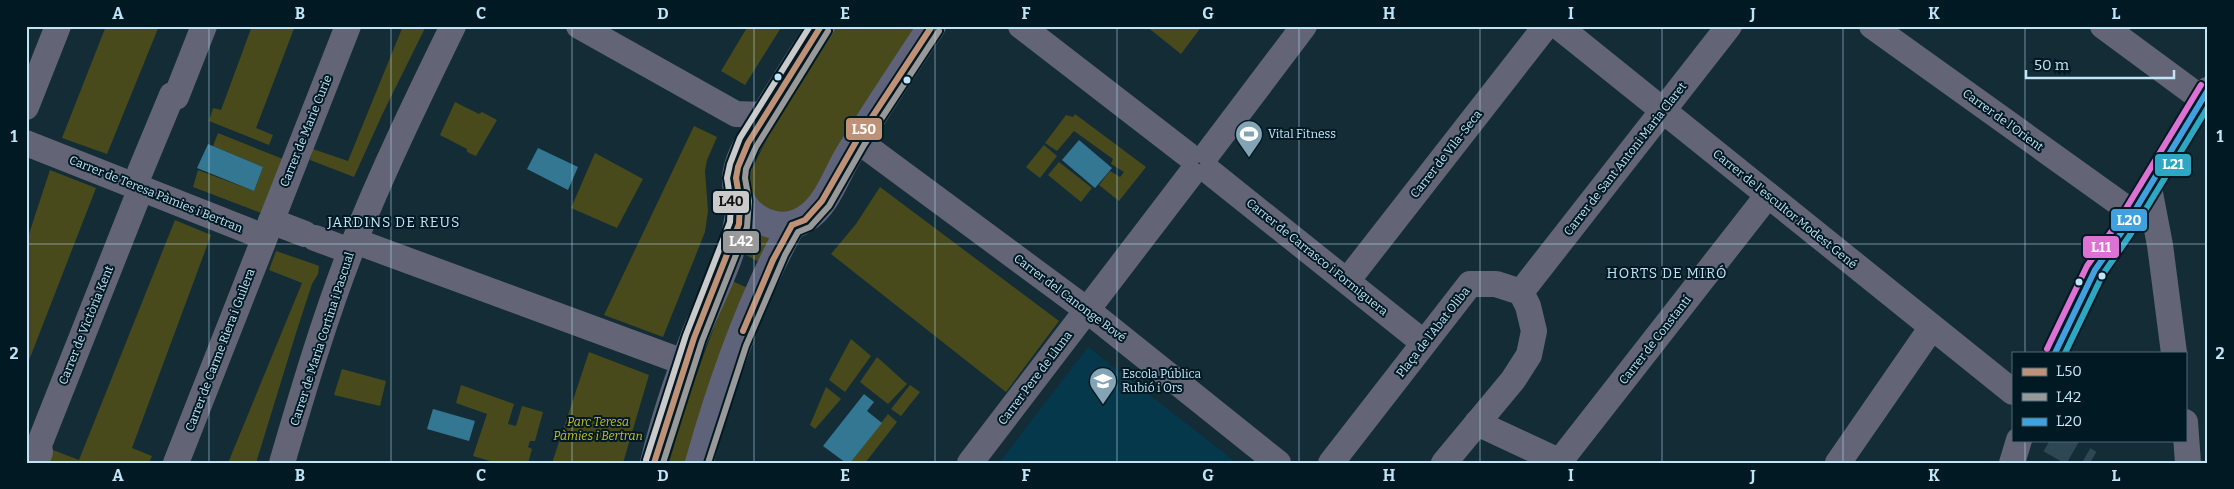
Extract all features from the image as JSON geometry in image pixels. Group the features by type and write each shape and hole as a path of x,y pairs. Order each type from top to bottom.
{"main road":[{"path":"654,463 686,362 739,224 740,202 736,178 738,167 748,143 821,26"},
{"path":"740,202 749,212 763,222 773,226 792,225 805,220 816,210 858,140 932,26"},
{"path":"699,463 714,409 762,286 792,225"}],"street":[{"path":"26,107 58,26"},
{"name":"Carrer de Victòria Kent","path":"36,463 40,452 39,445 149,183 172,95 176,96 204,26"},
{"name":"Carrer de Marie Curie","path":"267,229 348,26"},
{"name":"Carrer de Maria Cortina i Pascual","path":"282,463 304,386 352,246 394,149 452,26"},
{"path":"579,26 736,114 765,115"},
{"name":"Carrer de Carrasco i Formiguera","path":"1021,26 1199,164 1424,343"},
{"name":"Carrer Pere de Lluna","path":"970,463 1304,26"},
{"name":"Carrer de Vila-Seca","path":"1347,281 1546,26"},
{"name":"Carrer de l'escultor Modest Gené","path":"1558,26 2012,391"},
{"name":"Carrer de Sant Antoni Maria Claret","path":"1521,292 1729,26"},
{"name":"Carrer de l'Orient","path":"1872,26 2128,222"},
{"path":"2055,352 2095,270 2128,222 2205,95 2103,26"},
{"path":"736,114 748,143"},
{"name":"Carrer del Canonge Bové","path":"858,140 1087,310 1278,463"},
{"name":"Carrer de Teresa Pàmies i Bertran","path":"42,144 267,229 310,236 352,246 686,362"},
{"path":"2149,188 2160,245 2174,352"},
{"name":"Carrer de Constantí","path":"1561,462 1768,195"},
{"path":"2128,222 2139,230 2150,232 2160,245"},
{"name":"Carrer de Carme Riera i Guilera","path":"176,463 267,229"},
{"name":"Plaça de l'Abat Oliba","path":"1331,463 1470,284 1496,284 1521,292"},
{"path":"1444,463 1513,380 1529,354 1534,331 1528,306 1521,292"},
{"path":"1838,463 1932,327"},
{"path":"1477,423 1561,462"},
{"path":"2186,436 2188,463"}],"shaded area":[{"path":"1079,140 1112,168 1095,188 1062,160"},
{"path":"208,144 263,167 254,191 197,168"},
{"path":"538,148 578,167 568,190 527,169"},
{"name":"Escola Pública Rubió i Ors","path":"1088,347 1237,463 999,463"},
{"path":"864,394 874,402 867,411 882,423 850,463 846,463 823,446"},
{"path":"433,409 475,421 469,441 427,429"}],"green space":[{"path":"106,26 159,26 107,154 62,138"},
{"path":"252,26 295,26 256,128 273,135 269,145 209,121 213,108 221,110"},
{"path":"403,26 426,26 354,177 310,160 313,149 348,161"},
{"path":"748,26 782,26 745,85 721,71"},
{"path":"835,26 917,26 834,154 810,198 801,207 791,211 780,213 768,210 759,204 752,194 749,175 769,135"},
{"path":"1146,26 1202,26 1181,54"},
{"path":"455,102 479,114 482,112 497,120 476,156 467,152 467,149 440,135"},
{"path":"1075,114 1146,167 1119,201 1099,185 1110,171 1120,177 1124,172 1111,164 1113,159 1074,131 1057,151 1045,143 1066,115 1073,117"},
{"path":"694,126 717,137 707,160 705,171 708,211 705,232 663,337 604,315"},
{"path":"218,133 283,159 261,213 193,187 198,170 254,191 263,167 213,146"},
{"path":"1044,145 1057,156 1040,178 1026,167"},
{"path":"595,153 643,179 617,228 571,208"},
{"path":"1059,162 1092,188 1081,202 1048,175"},
{"path":"50,170 96,188 26,368 26,243"},
{"path":"880,187 1059,321 1006,392 831,254 856,224"},
{"path":"175,220 211,235 132,448 152,456 149,463 47,463 53,450 79,460"},
{"path":"752,231 771,237 759,262 744,254"},
{"path":"276,251 319,266 318,274 312,284 256,463 228,463 302,283 269,270"},
{"path":"732,281 748,288 686,463 669,463 698,371"},
{"path":"851,339 871,356 845,392 829,380"},
{"name":"Parc Teresa Pàmies i Bertran","path":"589,352 649,375 623,463 552,463"},
{"path":"877,357 907,384 888,404 860,382"},
{"path":"342,369 386,381 380,406 334,395"},
{"path":"461,385 514,404 508,424 516,426 522,406 543,412 535,441 530,441 528,447 532,449 528,463 497,463 473,456 487,414 456,403"},
{"path":"910,385 920,392 901,416 891,409"},
{"path":"826,387 841,399 815,429 810,425"},
{"path":"888,414 897,422 865,463 850,463"}],"tunnel":[{"path":"2053,442 2090,463"}],"transit line":[{"name":"L40","path":"646,460 686,335 730,222 731,203 727,178 730,164 740,138 810,26"},
{"name":"L50","path":"654,463 694,338 739,224 740,202 736,178 738,167 748,143 821,26"},
{"name":"L50","path":"792,225 805,220 822,201 857,140 932,26"},
{"name":"L42","path":"663,463 702,341 747,227 749,201 745,178 746,169 756,147 828,31"},
{"name":"L42","path":"708,463 746,346 785,255 798,232 810,227 829,206 864,145 939,31"},
{"name":"L11","path":"2047,349 2087,266 2116,225 2201,85"},
{"name":"L20","path":"2055,352 2095,270 2123,230 2208,90"},
{"name":"L21","path":"2065,352 2103,274 2130,235 2208,107"},
{"name":"L50","path":"743,331 773,260 792,225"}],"place":[{"name":"Vital Fitness","path":"1249,158"},
{"name":"Escola Pública Rubió i Ors","path":"1103,405"}],"district":[{"name":"JARDINS DE REUS","path":"394,222"},
{"name":"HORTS DE MIRÓ","path":"1667,273"}]}
